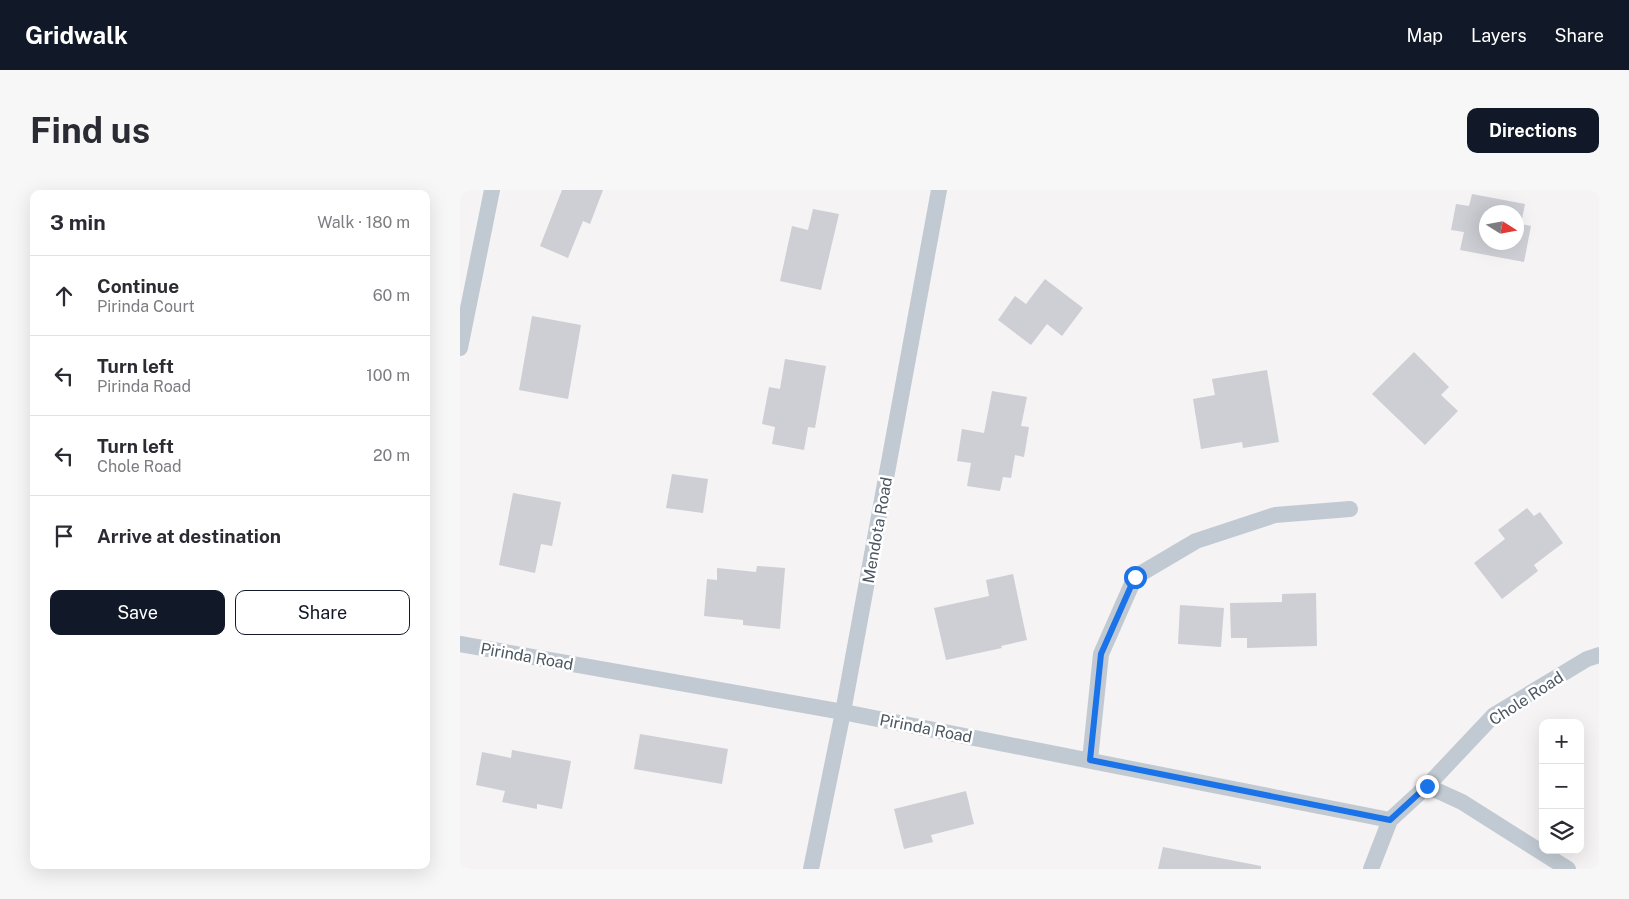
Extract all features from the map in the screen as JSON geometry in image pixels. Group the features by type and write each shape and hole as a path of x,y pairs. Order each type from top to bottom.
{"street":[{"path":"460,348 492,190"},
{"name":"Mendota Road","path":"811,869 843,712 939,190"},
{"path":"1090,760 1101,654 1135,577 1196,541 1275,515 1350,509"},
{"name":"Pirinda Road","path":"460,644 843,712 1390,820"},
{"name":"Chole Road","path":"1371,869 1390,820 1427,786 1494,715 1588,659 1599,655"},
{"path":"1427,786 1462,802 1568,869"}],"building":[{"path":"562,190 603,190 590,224 583,221 568,258 540,246"},
{"path":"1472,194 1525,204 1524,209 1524,205 1479,205 1479,250 1524,250 1524,225 1531,226 1524,262 1460,250 1464,232 1451,230 1456,204 1469,206"},
{"path":"813,209 839,214 821,290 780,281 792,226 808,230"},
{"path":"1045,279 1083,308 1062,336 1047,324 1031,345 998,320 1015,296 1026,304"},
{"path":"532,316 581,325 568,399 519,390"},
{"path":"1414,352 1449,387 1441,395 1458,411 1425,445 1372,394"},
{"path":"785,359 826,366 815,428 808,427 804,450 772,444 775,427 762,424 769,387 780,389"},
{"path":"1267,370 1279,442 1243,448 1242,442 1201,449 1193,399 1215,395 1212,379"},
{"path":"992,391 1027,397 1021,426 1029,427 1024,457 1015,455 1011,478 1003,477 1000,491 967,486 971,463 957,461 962,429 984,433"},
{"path":"672,474 708,479 703,513 666,508"},
{"path":"513,493 561,502 552,546 541,544 535,573 499,565"},
{"path":"1527,508 1534,516 1540,512 1563,543 1534,565 1538,571 1502,599 1474,563 1505,539 1498,530"},
{"path":"757,566 785,568 780,629 743,625 743,620 704,616 707,579 717,580 717,568 756,572"},
{"path":"1013,574 1027,640 1001,646 1002,648 946,660 934,608 989,596 986,580"},
{"path":"1316,593 1317,646 1247,648 1247,638 1231,638 1230,603 1282,602 1282,594"},
{"path":"1180,605 1224,608 1221,647 1178,644"},
{"path":"640,734 728,749 722,784 634,769"},
{"path":"512,750 571,761 562,809 537,804 537,809 502,802 505,791 476,785 482,752 511,758"},
{"path":"966,791 974,824 931,835 933,842 904,849 894,809"},
{"path":"1163,847 1261,866 1261,869 1158,869"}],"route":[{"path":"1135,577 1101,654 1090,760 1390,820 1427,786"}]}
